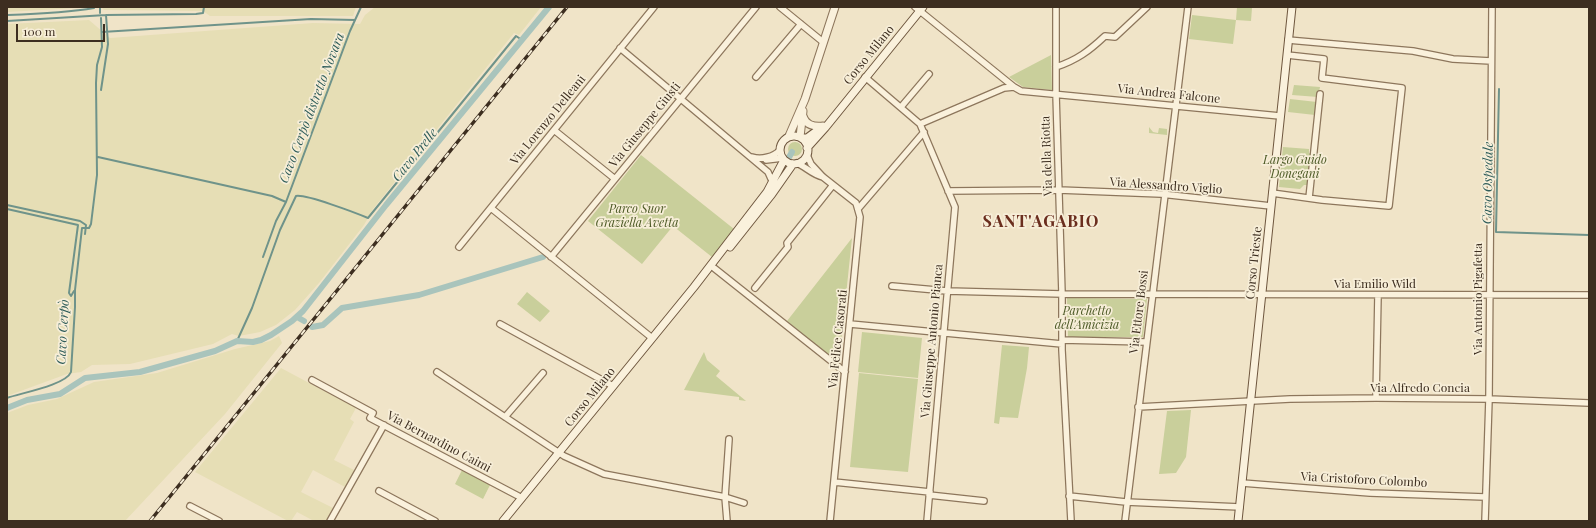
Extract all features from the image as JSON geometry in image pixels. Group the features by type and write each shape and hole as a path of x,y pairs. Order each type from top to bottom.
{"main road":[{"path":"805,99 803,115 797,127 782,142 780,150 783,159 795,163 802,161 807,151 797,127 805,99 823,42 835,7"},
{"name":"Corso Trieste","path":"1238,521 1292,7"},
{"name":"Corso Milano","path":"807,151 919,8"},
{"path":"803,115 805,121 810,125 823,126"},
{"name":"Corso Milano","path":"801,138 807,138 833,118"},
{"path":"789,136 801,138"},
{"name":"Corso Milano","path":"503,521 694,287 767,192 783,159"},
{"name":"Corso Milano","path":"694,287 714,268 795,163"},
{"path":"714,268 712,266 767,195 767,192"}],"street":[{"name":"Via Lorenzo Delleani","path":"459,247 654,7"},
{"name":"Via Giuseppe Giusti","path":"551,257 756,7"},
{"path":"780,7 823,42"},
{"name":"Via della Riotta","path":"1056,7 1056,94 1060,190 1062,342 1071,521"},
{"path":"1056,67 1071,62 1088,52 1105,36 1115,37 1147,7"},
{"name":"Via Ettore Bossi","path":"1125,521 1126,502 1152,293 1166,195 1188,7"},
{"name":"Via Antonio Pigafetta","path":"1484,521 1489,399 1492,7"},
{"path":"919,8 1014,87"},
{"path":"756,77 801,24"},
{"path":"1288,40 1413,51 1453,59 1491,61"},
{"path":"620,48 768,172 772,181"},
{"path":"1272,193 1322,200 1389,206 1402,88 1322,78 1324,59 1286,54"},
{"path":"901,107 930,74"},
{"path":"865,77 919,123 1004,88 1014,87"},
{"name":"Via Andrea Falcone","path":"1014,87 1021,91 1280,116"},
{"path":"1309,198 1320,94"},
{"name":"Via Giuseppe Antonio Pianca","path":"919,123 955,207 927,521"},
{"path":"554,130 616,179"},
{"path":"858,209 924,132"},
{"path":"772,158 780,150"},
{"path":"807,151 811,164 823,177 856,202 858,209"},
{"path":"751,158 783,159"},
{"path":"795,163 809,169 817,176 823,177"},
{"path":"754,288 788,248 787,243 833,185"},
{"name":"Via Alessandro Viglio","path":"948,191 1060,190 1166,195 1271,206"},
{"path":"491,208 652,338"},
{"name":"Via Felice Casorati","path":"830,521 860,233 860,217 858,209"},
{"path":"714,268 845,372"},
{"name":"Via Emilio Wild","path":"892,286 947,291 1062,294 1589,295"},
{"path":"1376,398 1378,295"},
{"path":"500,324 613,386"},
{"path":"850,324 1062,342 1146,342"},
{"path":"437,372 559,452 604,474 725,497 744,503"},
{"path":"505,417 543,373"},
{"name":"Via Bernardino Caimi","path":"312,380 373,413 370,418 522,498"},
{"name":"Via Alfredo Concia","path":"1138,407 1250,401 1376,398 1489,399 1589,403"},
{"path":"330,521 384,425"},
{"path":"727,521 725,497 729,439"},
{"path":"834,482 984,501"},
{"name":"Via Cristoforo Colombo","path":"1242,483 1370,493 1486,497"},
{"path":"379,491 435,521"},
{"path":"1070,496 1126,502 1240,507"},
{"path":"190,506 219,521"}],"shaded area":[{"path":"7,7 93,7 7,12"},
{"path":"101,7 356,7 353,16 210,16 203,11 104,10"},
{"path":"375,7 541,7 519,35 514,33 373,209 364,225 319,283 295,310 276,325 260,332 239,336 232,334 213,344 130,364 92,365 81,372 67,374 7,396 7,24 89,20 110,38 313,23 360,24 365,15"},
{"path":"279,336 282,343 225,414 125,521 7,521 7,413 28,405 57,399 94,382 157,373 235,349 270,341"},
{"path":"281,368 356,408 350,419 354,422 334,460 356,471 347,488 313,470 301,492 335,509 328,521 314,521 297,512 291,521 288,521 195,472"}],"green space":[{"path":"1237,7 1252,8 1251,21 1236,20"},
{"path":"1192,15 1236,20 1233,44 1189,39"},
{"path":"1051,55 1052,90 1023,87 1009,77"},
{"path":"1294,85 1320,87 1318,97 1292,95"},
{"path":"1290,99 1317,102 1315,115 1288,112"},
{"path":"1149,127 1153,132 1158,133 1159,128 1167,129 1167,135 1149,133"},
{"path":"792,142 798,142 802,146 802,152 798,156 792,156 788,152 788,146"},
{"name":"Largo Guido Donegani","path":"1283,147 1309,149 1309,153 1313,154 1308,185 1304,185 1300,189 1279,187"},
{"name":"Parco Suor Graziella Avetta","path":"641,155 734,229 712,257 673,226 642,264 588,221"},
{"path":"852,238 839,362 837,363 787,321"},
{"path":"527,292 550,311 540,322 517,304"},
{"name":"Parchetto dell'Amicizia","path":"1067,298 1147,299 1143,337 1068,337"},
{"path":"862,332 922,338 918,378 858,372"},
{"path":"1002,345 1029,347 1027,368 1018,418 1000,417 999,424 994,423"},
{"path":"704,352 707,360 720,371 716,376 746,401 739,400 739,397 684,390"},
{"path":"859,373 918,379 908,472 850,467"},
{"path":"1191,410 1186,457 1176,473 1159,474 1167,411"},
{"path":"462,470 490,485 483,499 455,484"}],"waterway":[{"path":"7,15 62,12 83,10 94,7"},
{"path":"100,7 100,13"},
{"name":"Cavo Cerpò distretto Novara","path":"7,21 106,15 196,14 203,13 204,7"},
{"name":"Cavo Cerpò distretto Novara","path":"263,257 276,221 286,202 350,31 361,7"},
{"name":"Cavo Prelle","path":"7,408 27,400 60,394 85,378 140,372 215,351 237,341 253,342 261,340 292,321 303,311 386,205 549,7"},
{"name":"Cavo Cerpò distretto Novara","path":"101,90 108,44 106,15"},
{"name":"Cavo Cerpò","path":"7,398 52,385 67,377 71,372 75,290 82,228 89,228 91,224 97,175 96,83 97,65 102,47 101,18"},
{"name":"Cavo Cerpò distretto Novara","path":"102,32 311,19 355,20"},
{"path":"237,341 252,308 280,230 296,196 310,198 343,208 368,218 516,36 522,40"},
{"name":"Cavo Ospedale","path":"1499,89 1496,232 1589,235"},
{"path":"783,168 792,152"},
{"name":"Cavo Cerpò distretto Novara","path":"98,157 272,196 286,202"},
{"name":"Cavo Cerpò distretto Novara","path":"7,205 80,221 86,225 85,234"},
{"name":"Cavo Cerpò distretto Novara","path":"7,209 78,225 69,293 71,296 74,291"},
{"path":"312,327 323,325 342,308 419,295 543,257"},
{"name":"Cavo Prelle","path":"297,317 304,321"}],"railway":[{"path":"150,521 567,7"}],"district":[{"name":"SANT'AGABIO","path":"1041,222"}]}
